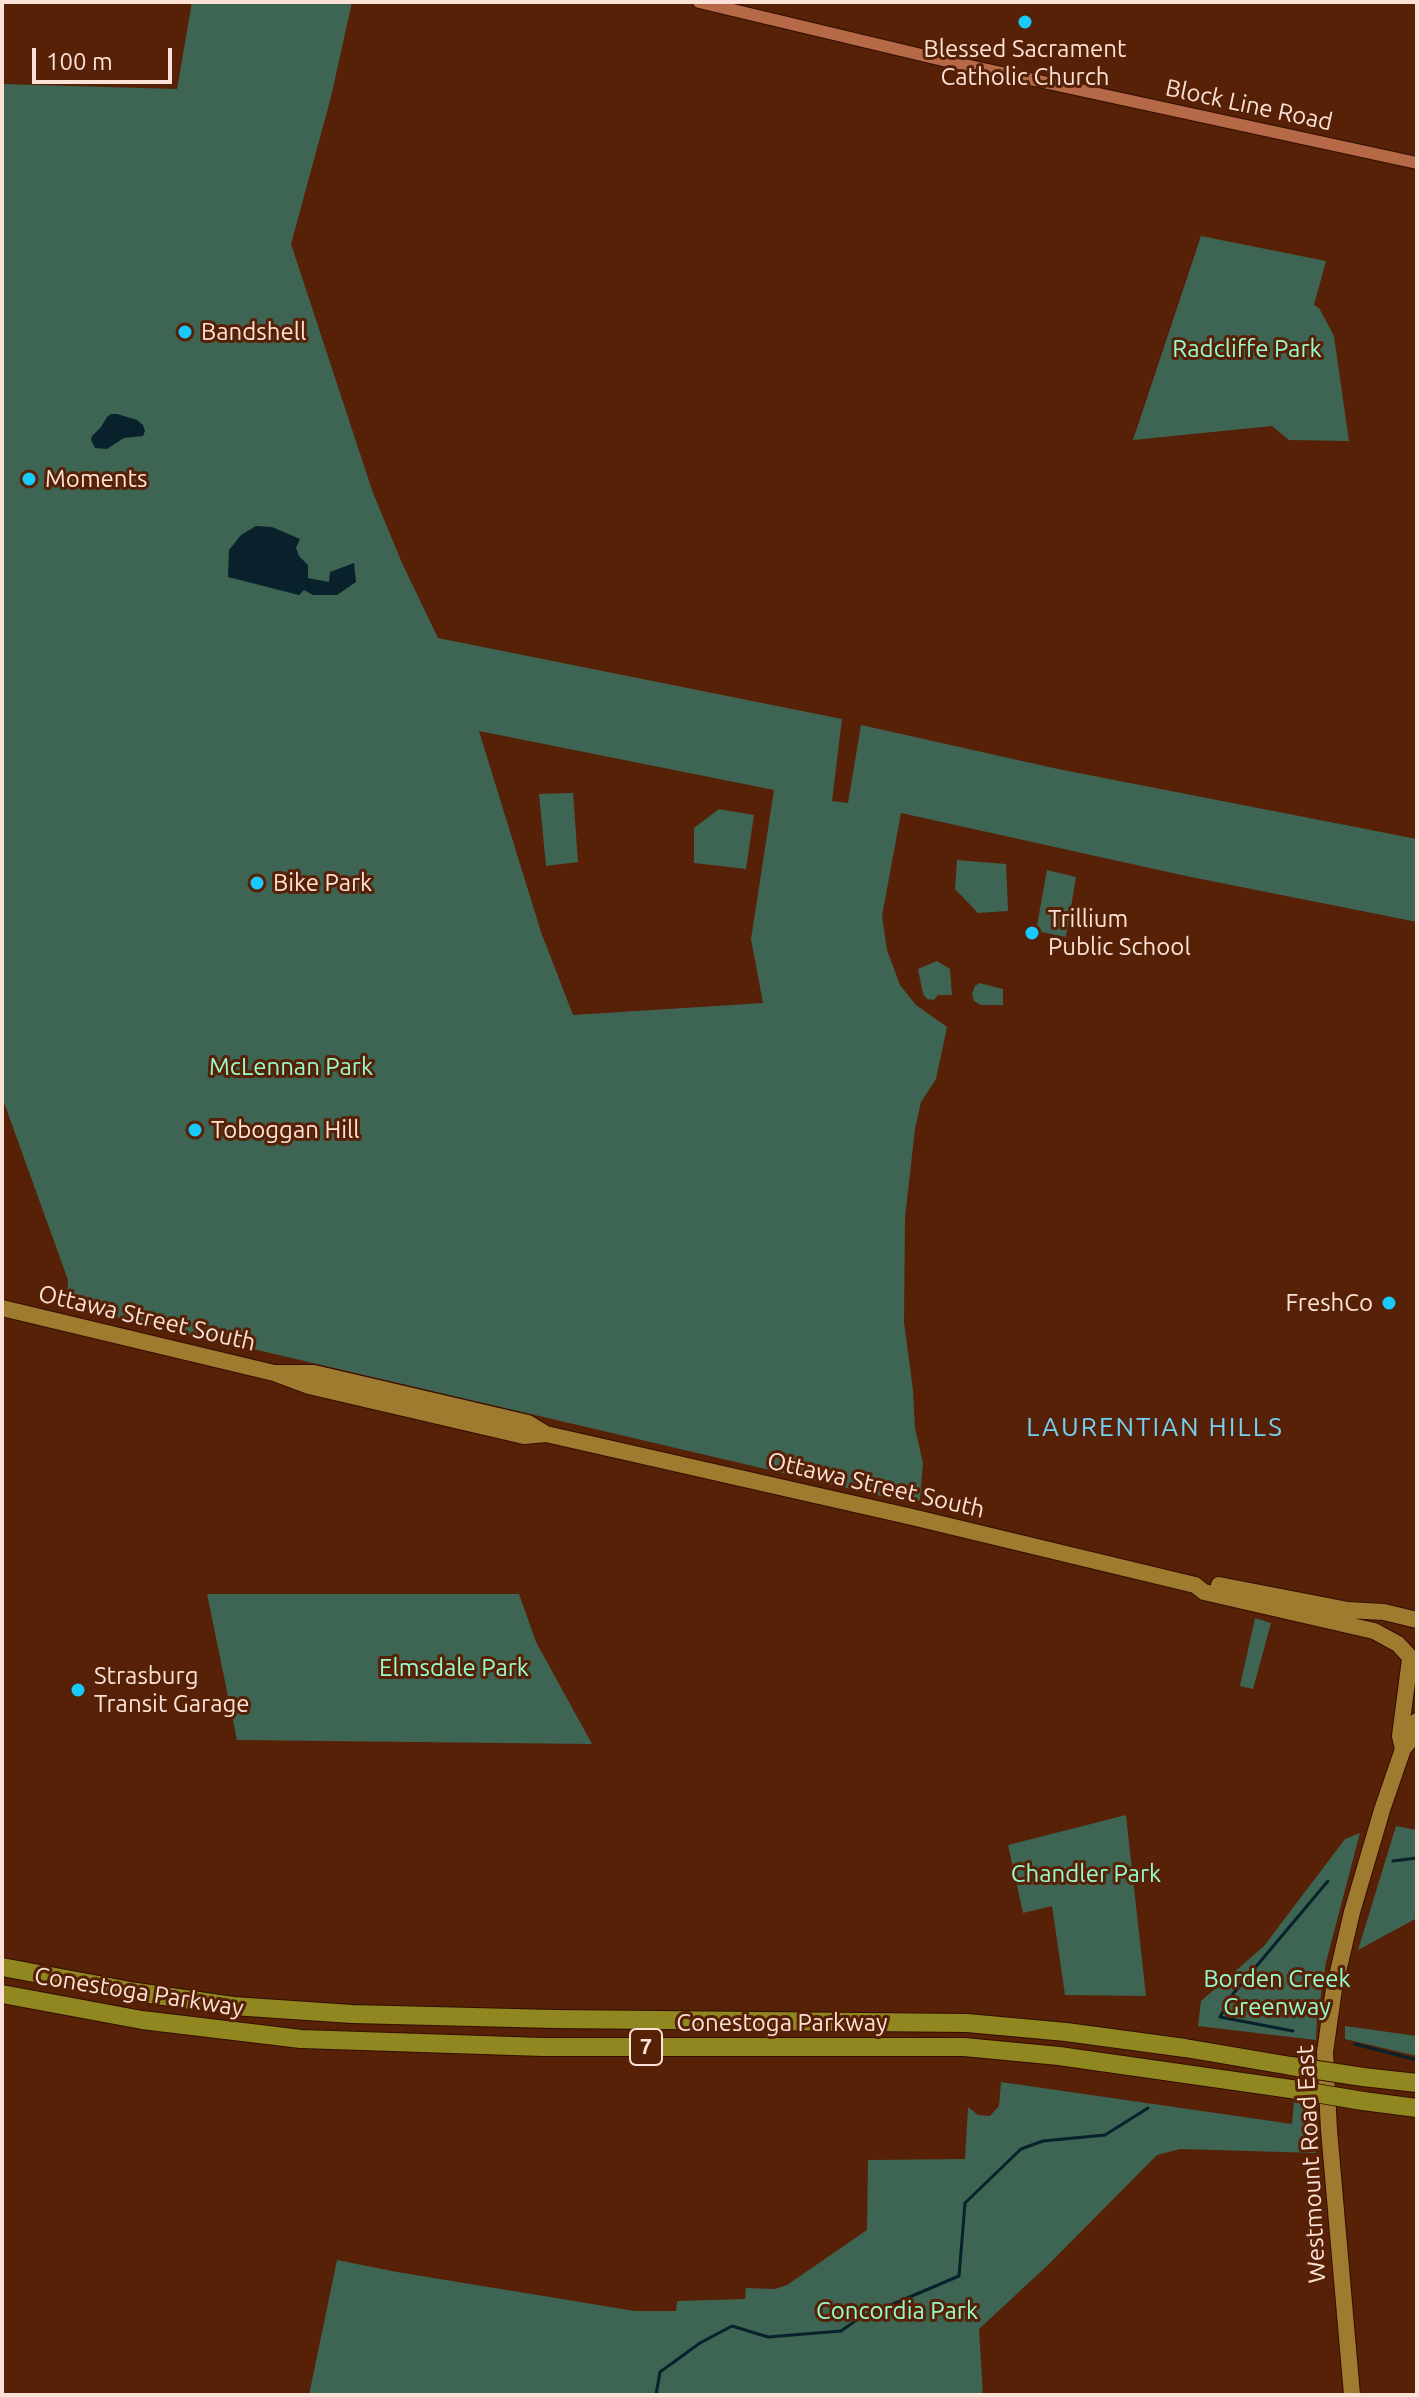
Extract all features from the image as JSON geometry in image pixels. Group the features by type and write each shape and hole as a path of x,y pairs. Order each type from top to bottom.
{"highway":[{"name":"Conestoga Parkway","path":"2,1967 136,1992 248,2007 352,2014 967,2023 1066,2032 1417,2083"},
{"name":"Conestoga Parkway","path":"2,1994 142,2020 301,2039 543,2047 964,2047 1059,2056 1417,2108"}],"main road":[{"name":"Ottawa Street South","path":"4,1309 274,1373 314,1373 528,1423 546,1434 1195,1585"},
{"path":"1195,1585 1206,1582 1318,1605 1384,1612 1417,1620 1405,1637 1411,1659 1400,1736 1406,1750"},
{"path":"1195,1585 1204,1592 1374,1631 1398,1644 1411,1659"},
{"path":"1406,1750 1417,1721"},
{"name":"Westmount Road East","path":"1352,2395 1325,2052 1334,1989 1352,1912 1382,1810 1406,1750"}],"street":[{"name":"Block Line Road","path":"699,2 951,62 1417,163"}],"green space":[{"name":"McLennan Park","path":"192,2 352,2 331,97 291,244 373,493 438,638 842,719 832,801 848,803 861,725 1058,769 1417,839 1417,922 1186,876 901,813 882,916 887,950 900,985 916,1005 947,1027 936,1079 921,1102 915,1129 905,1218 904,1322 915,1428 923,1463 920,1500 915,1504 78,1308 75,1300 67,1299 68,1280 2,1097 2,84 177,89","holes":["479,731 774,790 751,939 763,1003 573,1015 541,932"]},
{"name":"Radcliffe Park","path":"1201,236 1326,261 1314,305 1319,308 1334,336 1349,441 1289,440 1272,426 1133,440"},
{"path":"573,793 578,862 546,866 539,794"},
{"path":"719,809 754,815 746,869 694,863 694,828"},
{"path":"957,860 1006,864 1008,911 978,913 955,889"},
{"path":"1047,870 1076,877 1066,937 1036,931"},
{"path":"937,961 950,969 952,995 927,999 918,969"},
{"path":"979,983 1003,989 1003,1005 981,1005 974,1001 972,994"},
{"name":"Elmsdale Park","path":"207,1594 519,1594 536,1642 592,1744 237,1740"},
{"path":"1255,1618 1271,1623 1253,1689 1240,1686"},
{"name":"Chandler Park","path":"1126,1815 1146,1996 1065,1995 1052,1906 1023,1913 1008,1845"},
{"name":"Borden Creek Greenway","path":"1396,1826 1417,1830 1417,1918 1358,1950"},
{"name":"Borden Creek Greenway","path":"1360,1833 1326,1962 1316,2040 1198,2026 1201,2001 1264,1946 1345,1839"},
{"path":"1345,2026 1417,2036 1417,2056 1345,2039"},
{"name":"Concordia Park","path":"1001,2082 1292,2124 1294,2102 1316,2104 1316,2153 1180,2149 1157,2155 1048,2265 979,2329 983,2395 309,2395 337,2260 635,2311 676,2311 677,2301 745,2299 746,2288 775,2289 787,2285 867,2230 868,2160 965,2159 968,2107 978,2115 990,2116 999,2106"}],"water":[{"path":"111,414 137,420 143,425 143,436 124,438 107,449 95,448 92,436"},
{"path":"256,526 272,527 300,539 296,548 308,565 308,578 329,582 330,572 354,563 356,582 337,595 313,595 304,590 299,595 228,577 229,550 241,535"}],"waterway":[{"path":"1393,1861 1417,1858"},
{"path":"1293,2031 1220,2017 1233,1994 1328,1881"},
{"path":"1355,2044 1417,2060"},
{"path":"656,2395 660,2372 700,2343 732,2326 768,2337 841,2331 858,2319 959,2276 965,2203 1021,2149 1043,2141 1105,2135 1148,2108"}],"place":[{"name":"Blessed Sacrament Catholic Church","path":"1025,22"},
{"name":"Bandshell","path":"185,332"},
{"name":"Moments","path":"29,479"},
{"name":"Bike Park","path":"257,883"},
{"name":"Trillium Public School","path":"1032,933"},
{"name":"Toboggan Hill","path":"195,1130"},
{"name":"FreshCo","path":"1389,1303"},
{"name":"Strasburg Transit Garage","path":"78,1690"}],"district":[{"name":"LAURENTIAN HILLS","path":"1155,1427"}]}
